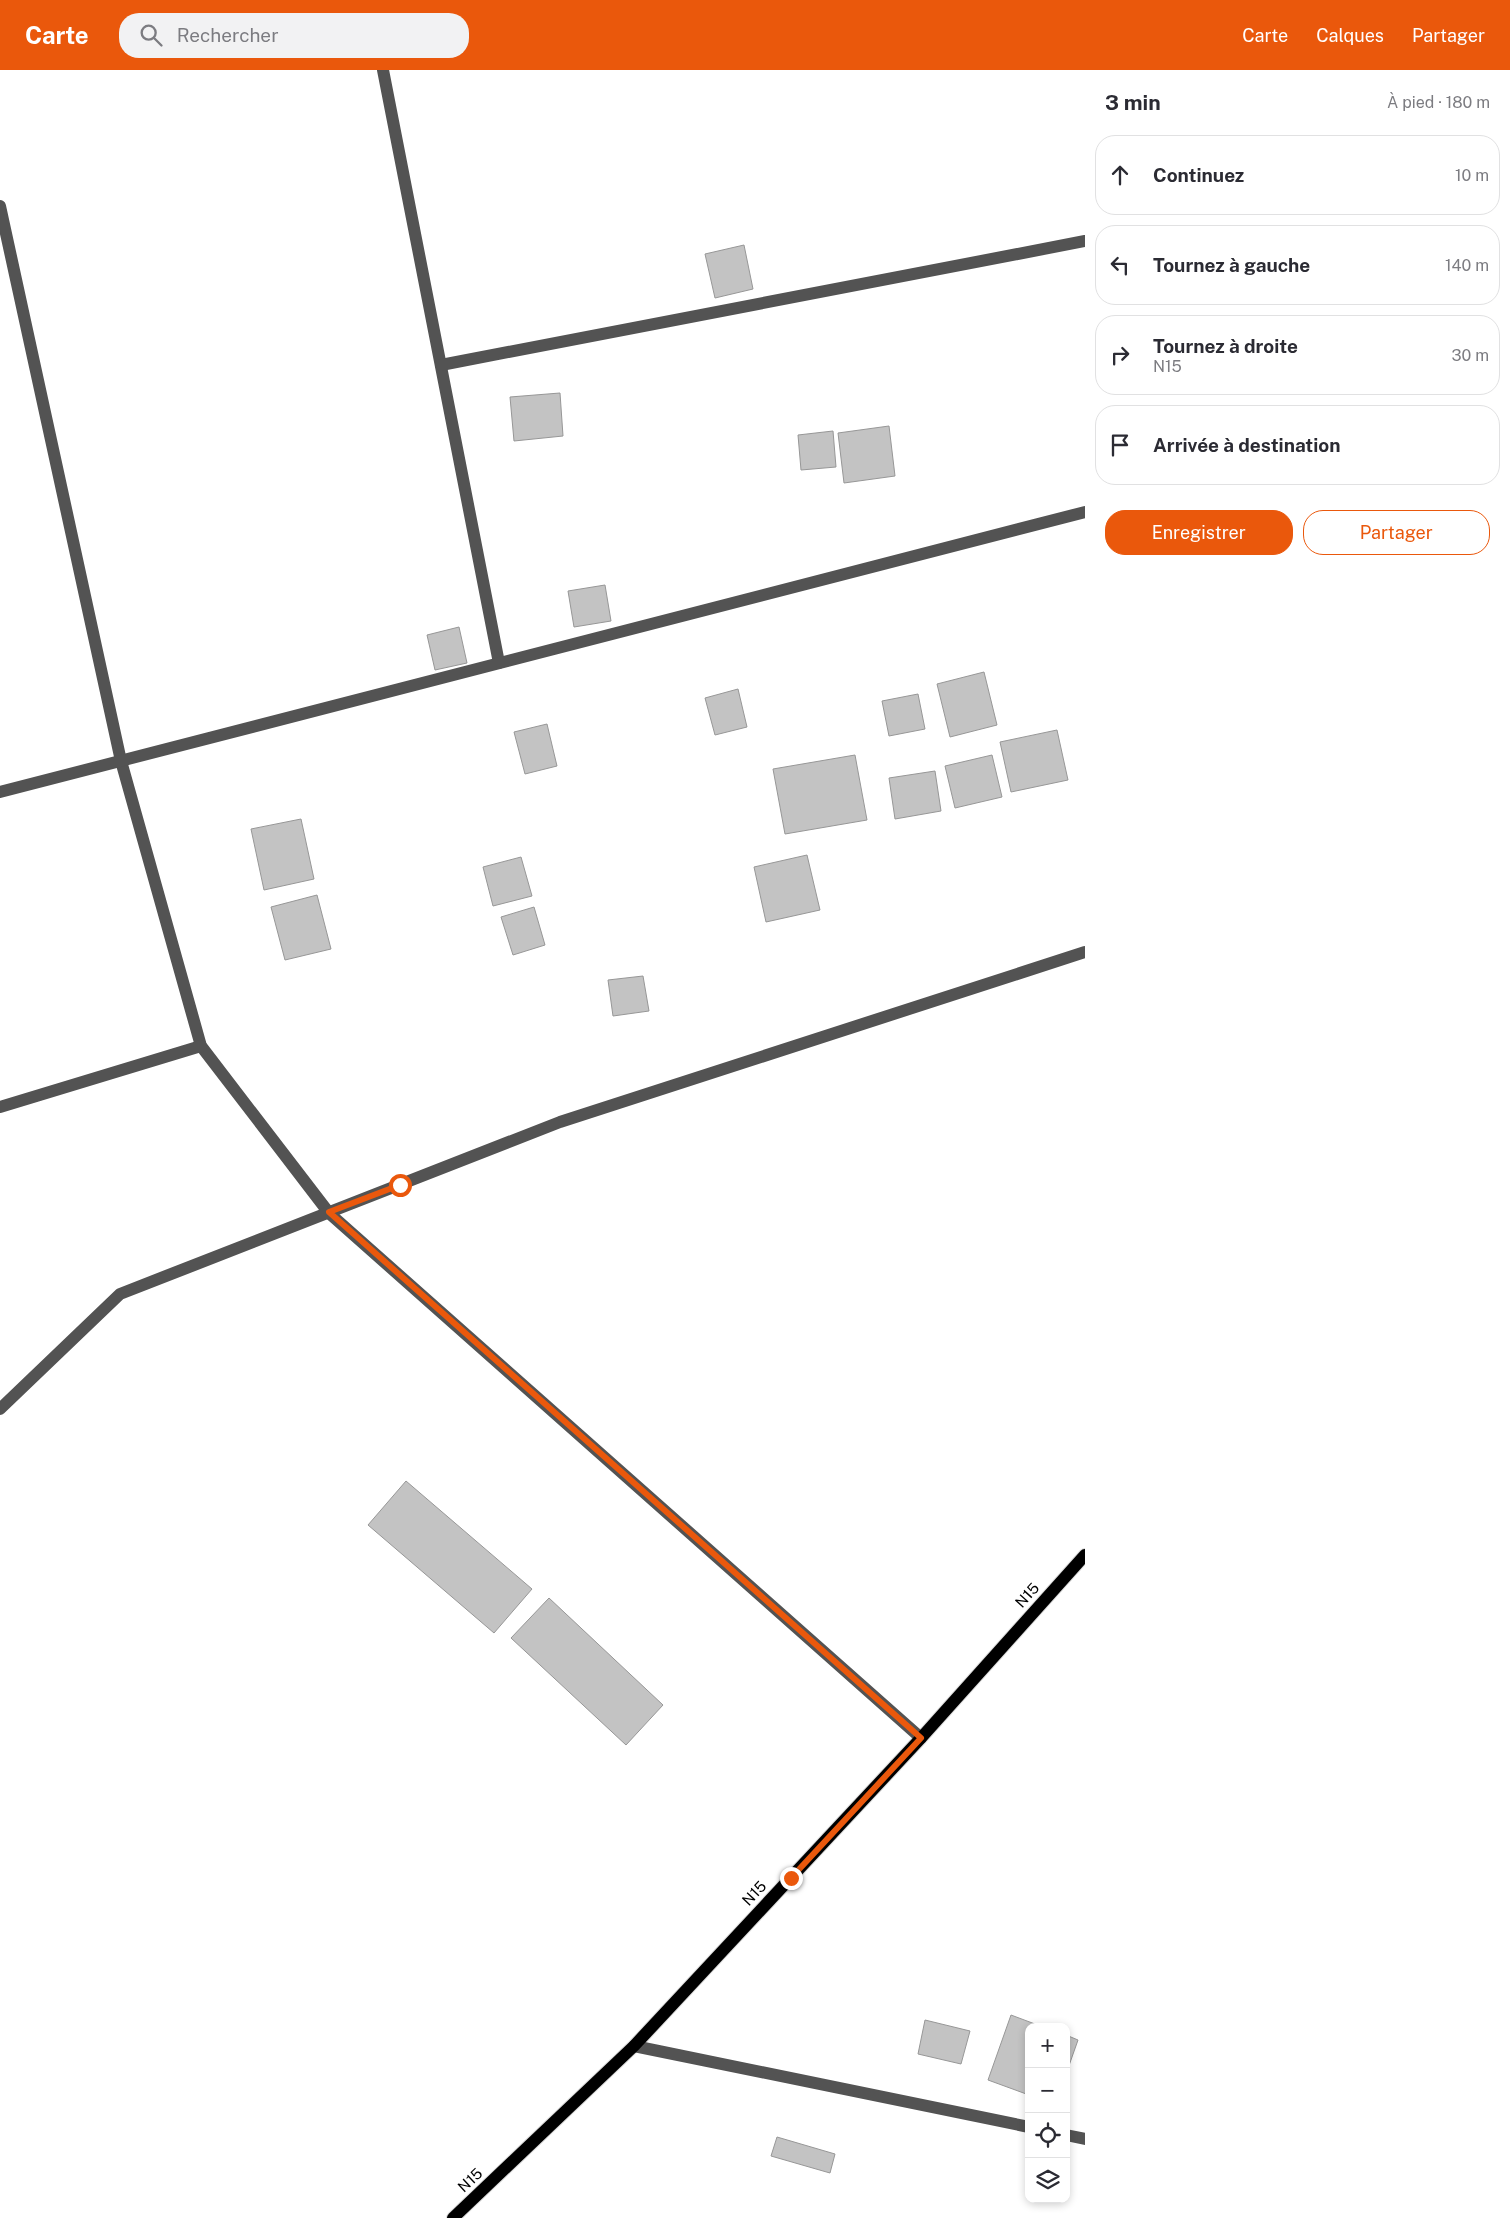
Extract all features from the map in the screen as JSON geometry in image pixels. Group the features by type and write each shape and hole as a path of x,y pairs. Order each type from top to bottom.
{"main road":[{"name":"N15","path":"453,2218 634,2046 921,1738 1085,1554"}],"street":[{"path":"383,70 499,663"},
{"path":"0,206 121,761 201,1046 329,1212 921,1738"},
{"path":"441,365 1085,241"},
{"path":"0,792 1085,512"},
{"path":"0,1409 120,1294 560,1122 1085,952"},
{"path":"0,1107 201,1046"},
{"path":"634,2046 1025,2126"},
{"path":"1070,2136 1085,2139"}],"building":[{"path":"744,245 753,289 715,298 705,254"},
{"path":"560,393 563,436 514,441 510,397"},
{"path":"889,426 895,476 844,483 838,433"},
{"path":"833,431 836,467 801,470 798,435"},
{"path":"605,585 611,621 574,627 568,591"},
{"path":"459,627 467,663 435,670 427,635"},
{"path":"984,672 997,725 950,737 937,684"},
{"path":"738,689 747,727 715,735 705,698"},
{"path":"918,694 925,729 889,736 882,701"},
{"path":"547,724 557,766 525,774 514,732"},
{"path":"1057,730 1068,780 1011,792 1000,742"},
{"path":"855,755 867,820 785,834 773,769"},
{"path":"992,755 1002,797 955,808 945,766"},
{"path":"935,771 941,811 895,819 889,778"},
{"path":"301,819 314,879 264,890 251,829"},
{"path":"807,855 820,910 766,922 754,867"},
{"path":"521,857 532,896 493,906 483,867"},
{"path":"317,895 331,949 285,960 271,907"},
{"path":"534,907 545,945 513,955 501,917"},
{"path":"643,976 649,1011 613,1016 608,980"},
{"path":"406,1481 532,1589 494,1633 368,1525"},
{"path":"549,1598 663,1705 626,1745 511,1638"},
{"path":"1011,2015 1032,2023 1025,2023 1025,2094 988,2080"},
{"path":"925,2020 970,2031 961,2064 918,2054"},
{"path":"1070,2037 1078,2040 1070,2063"},
{"path":"777,2137 835,2154 830,2173 771,2156"}],"route":[{"path":"400,1185 329,1212 921,1738 791,1878"}]}
